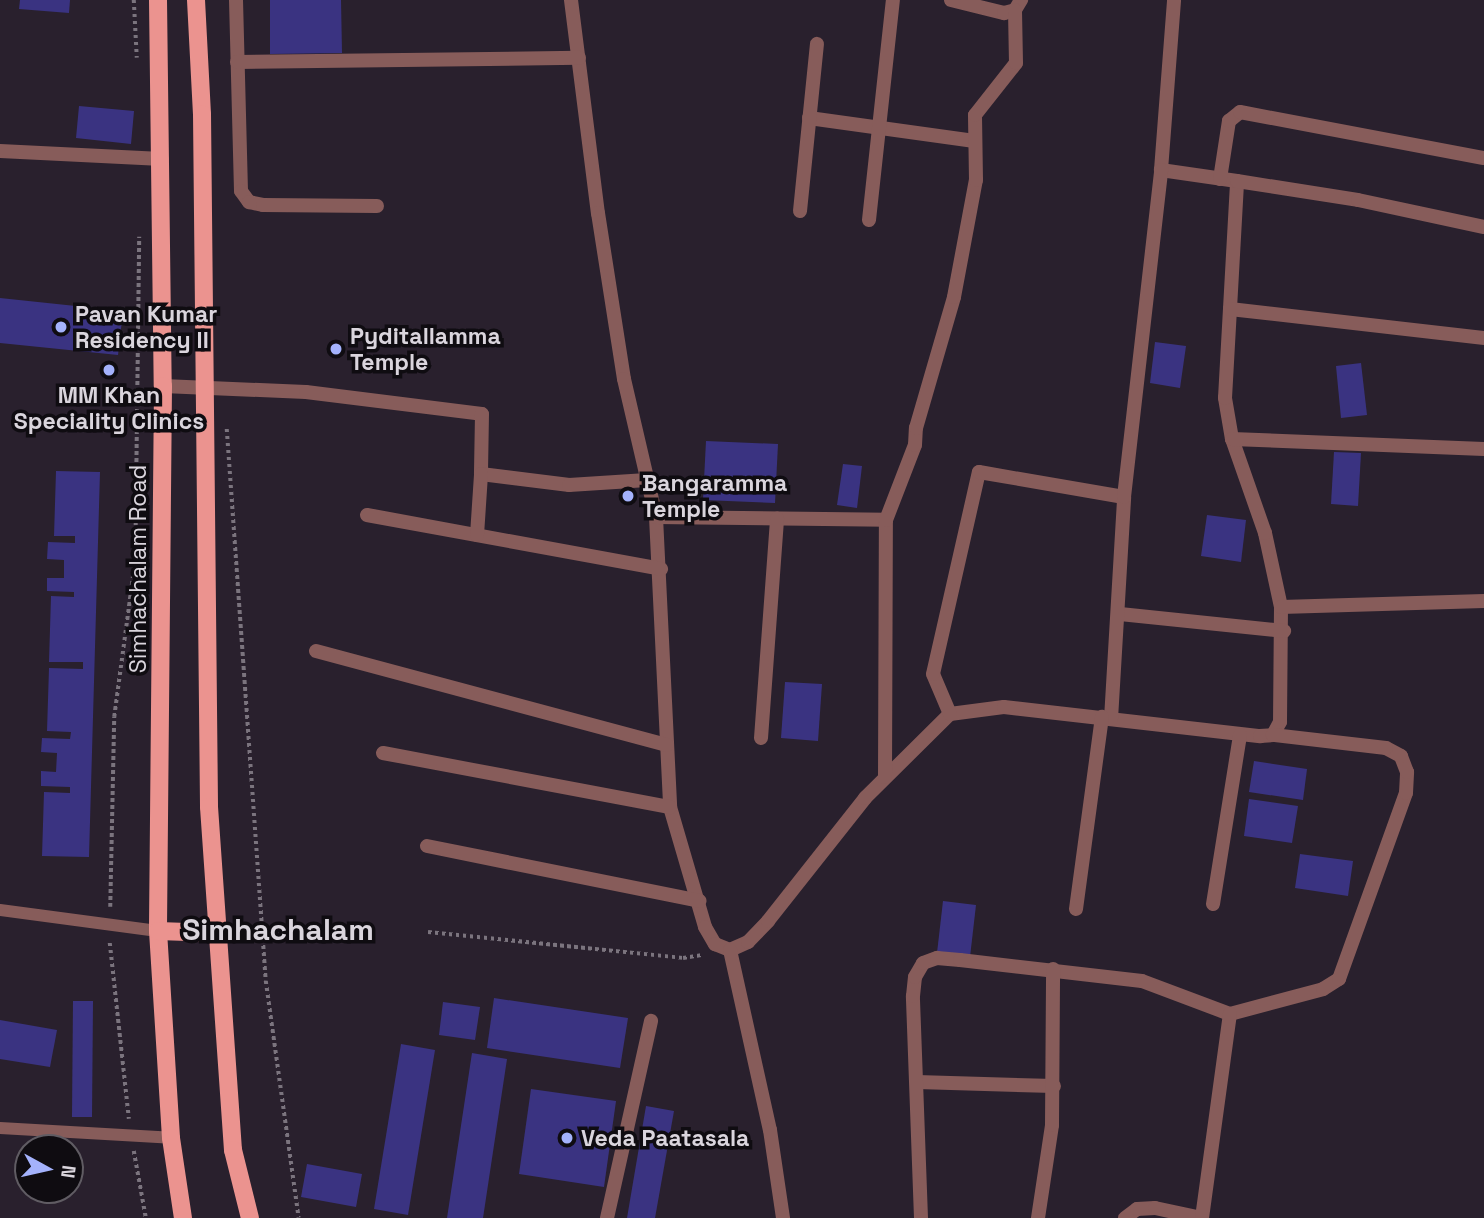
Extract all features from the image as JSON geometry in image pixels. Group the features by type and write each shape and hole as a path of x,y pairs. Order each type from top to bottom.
{"main road":[{"name":"Simhachalam Road","path":"158,0 163,386 159,931 171,1138 183,1218"},
{"path":"196,0 202,114 202,386 209,807 233,1150 250,1218"},
{"path":"159,931 217,933"}],"street":[{"path":"236,0 241,191 249,202 377,206"},
{"path":"572,0 624,379 656,517 661,569 670,807 715,944 730,950 748,942 886,777 950,714 1004,707 1386,748 1401,756 1407,772 1406,793 1339,979 1323,989 1230,1014 1142,981 937,958 923,964 915,977 913,996 921,1218"},
{"path":"869,220 893,0"},
{"path":"951,0 1004,13 1018,5"},
{"path":"1076,909 1121,614 1124,497 1161,170 1174,0"},
{"path":"886,777 886,520 915,445 916,428 954,297 976,180 975,115 1016,63 1018,5"},
{"path":"800,211 817,44"},
{"path":"237,62 579,58"},
{"path":"1220,179 1229,121 1240,111 1484,158"},
{"path":"809,118 974,141"},
{"path":"0,151 162,159"},
{"path":"1161,170 1358,200 1484,227"},
{"path":"1237,181 1225,398 1232,439 1265,533 1281,607 1284,631 1282,708 1273,735"},
{"path":"1230,309 1484,338"},
{"path":"163,386 306,392 482,414 477,536"},
{"path":"1232,439 1484,449"},
{"path":"950,714 933,674 979,472 1124,497"},
{"path":"481,474 569,485 647,480"},
{"path":"368,515 661,569"},
{"path":"656,517 886,520"},
{"path":"761,738 777,519"},
{"path":"1281,607 1484,601"},
{"path":"1121,614 1284,631"},
{"path":"316,651 667,745"},
{"path":"1213,904 1240,734"},
{"path":"383,753 670,807"},
{"path":"427,846 699,901"},
{"path":"730,950 770,1129 783,1218"},
{"path":"1038,1218 1054,1086 1053,969"},
{"path":"1125,1218 1137,1209 1155,1208 1202,1218 1230,1014"},
{"path":"607,1218 651,1021"},
{"path":"917,1082 1054,1086"}],"lane":[{"path":"0,910 159,931"},
{"path":"0,1128 171,1138"}],"path":[{"path":"134,0 137,65"},
{"path":"140,226 135,560 114,717 111,925 132,1136 146,1218"},
{"path":"227,421 257,885 299,1218"},
{"path":"428,932 683,958 730,950"}],"building":[{"path":"20,0 70,0 69,13 19,9"},
{"path":"270,0 341,0 342,53 270,54"},
{"path":"79,106 134,111 131,144 76,138"},
{"name":"Pavan Kumar Residency II","path":"0,298 123,311 118,355 0,343"},
{"path":"1155,342 1186,346 1180,388 1150,383"},
{"path":"1361,363 1367,415 1341,418 1336,366"},
{"path":"706,441 778,444 775,503 703,500"},
{"path":"1334,452 1361,453 1358,506 1331,504"},
{"path":"843,464 862,466 857,508 837,505"},
{"path":"56,471 100,472 89,857 42,856 44,792 70,793 70,787 41,786 41,771 56,772 57,753 41,752 42,738 70,739 71,732 47,731 49,668 83,669 83,662 49,662 51,596 74,597 74,592 47,591 47,578 64,578 64,560 47,559 48,542 75,543 75,536 54,536"},
{"path":"1207,515 1246,520 1241,562 1201,556"},
{"path":"785,682 822,684 818,741 781,738"},
{"path":"1254,761 1307,769 1303,800 1249,792"},
{"path":"1249,799 1298,806 1292,843 1244,836"},
{"path":"1300,854 1353,861 1348,896 1295,888"},
{"path":"943,901 976,905 970,957 937,953"},
{"path":"494,998 628,1018 620,1068 487,1048"},
{"path":"73,1001 93,1001 92,1117 72,1117"},
{"path":"443,1002 480,1007 475,1040 439,1035"},
{"path":"0,1020 57,1030 50,1067 0,1059"},
{"path":"401,1044 435,1050 408,1215 374,1209"},
{"path":"472,1053 507,1059 483,1218 447,1218"},
{"name":"Veda Paatasala","path":"531,1089 616,1101 604,1187 519,1174"},
{"path":"646,1106 674,1111 655,1218 627,1218"},
{"path":"307,1164 362,1174 356,1207 301,1197"}],"place":[{"name":"Pavan Kumar Residency II","path":"61,327"},
{"name":"Pyditallamma Temple","path":"336,349"},
{"name":"MM Khan Speciality Clinics","path":"109,370"},
{"name":"Bangaramma Temple","path":"628,496"},
{"name":"Veda Paatasala","path":"567,1138"}],"district":[{"name":"Simhachalam","path":"278,930"}]}
